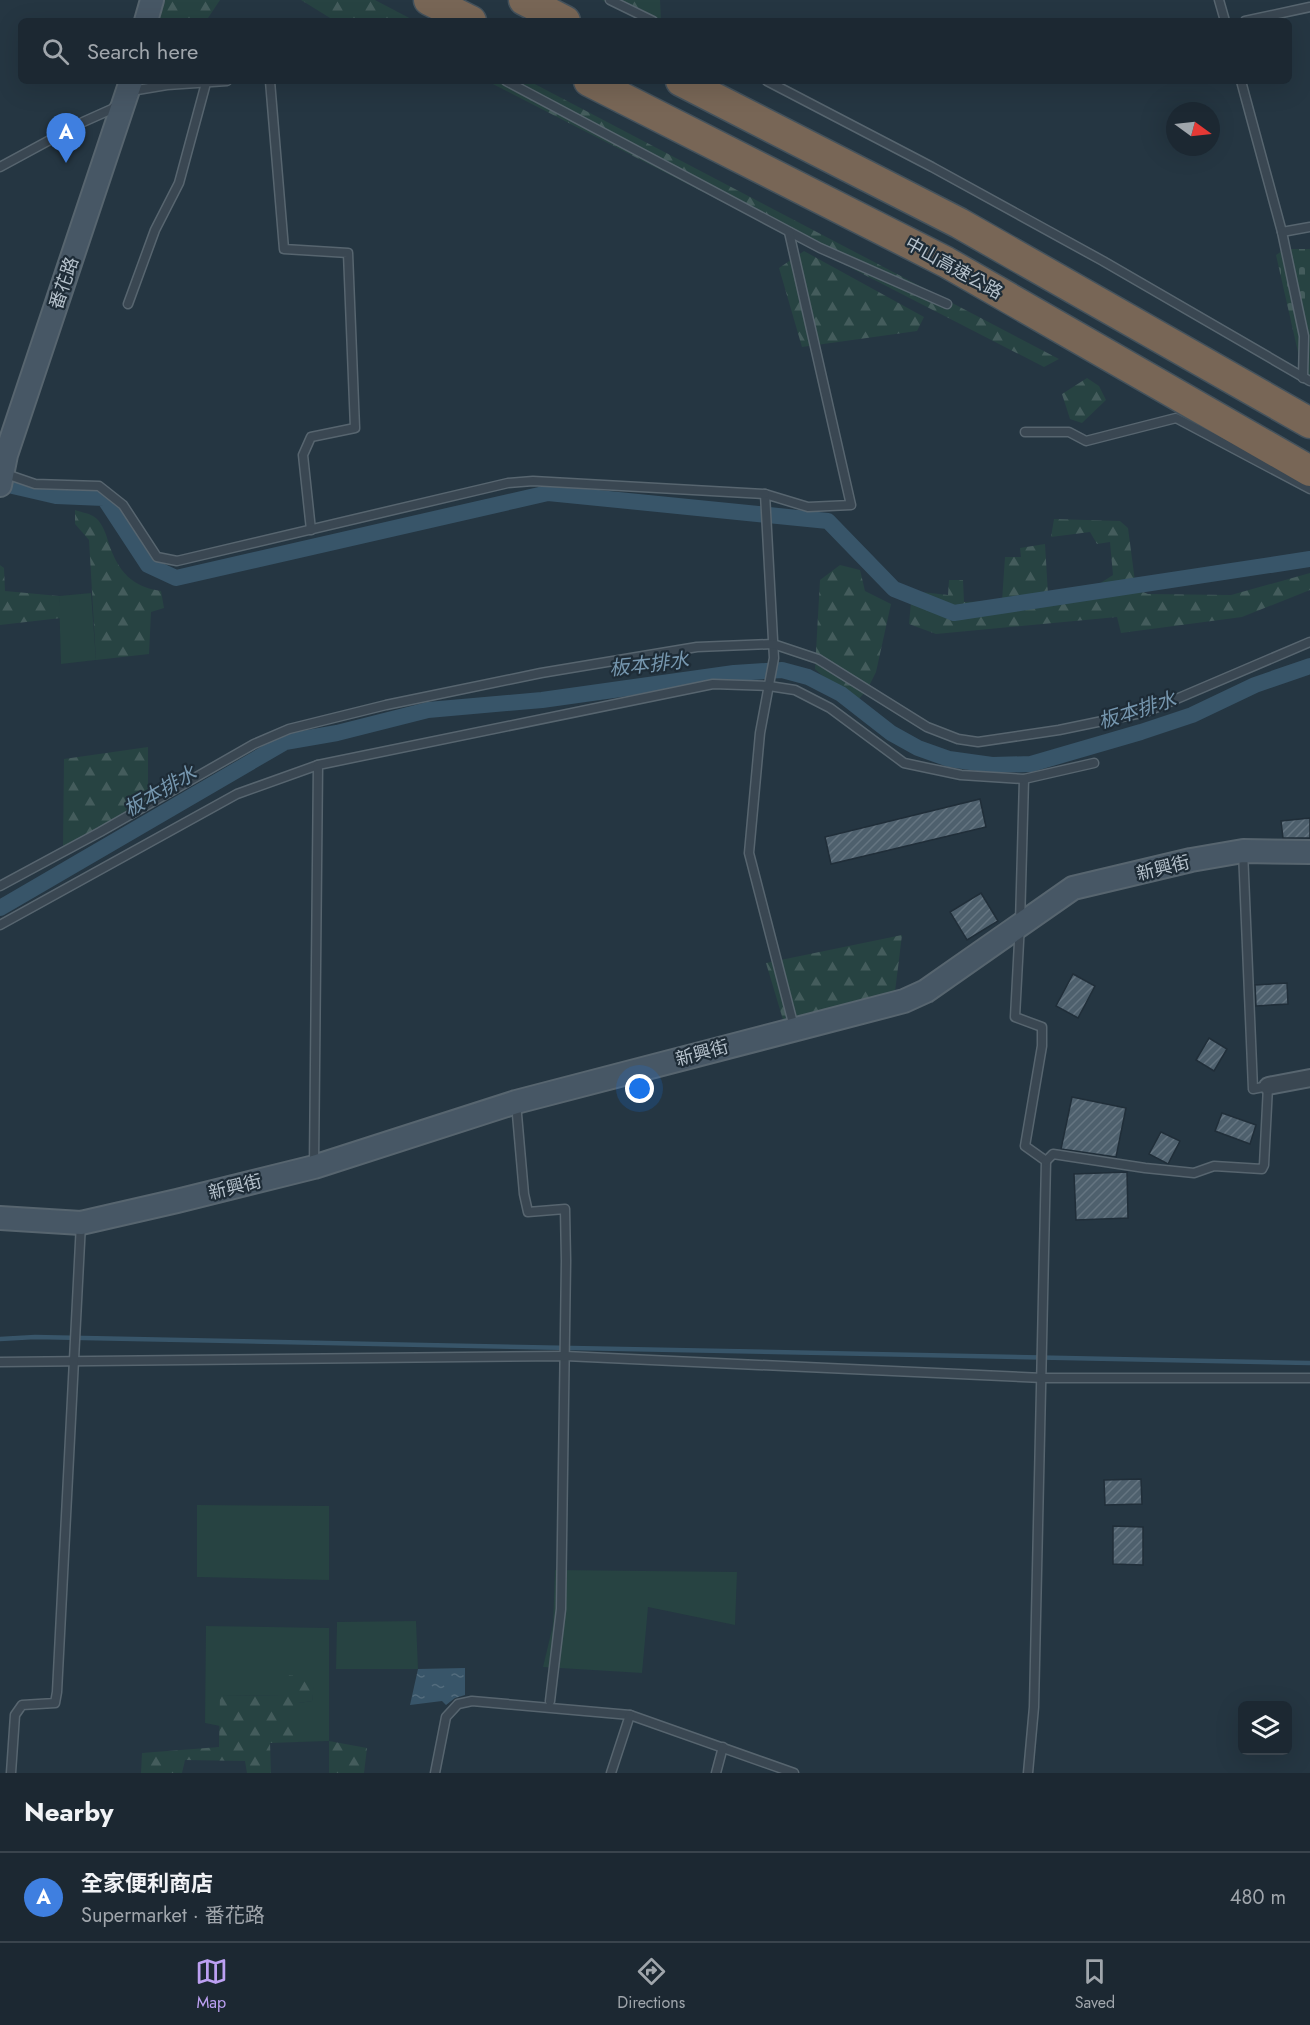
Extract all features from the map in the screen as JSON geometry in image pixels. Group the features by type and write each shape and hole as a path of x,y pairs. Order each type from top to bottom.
{"highway":[{"path":"429,0 465,18"},
{"path":"524,0 559,18"},
{"name":"中山高速公路","path":"595,84 946,262 1310,471"},
{"path":"687,84 958,223 1310,423"}],"street":[{"path":"147,18 152,0"},
{"name":"番花路","path":"1,477 6,455 130,86"},
{"name":"新興街","path":"0,1218 81,1223 314,1167 516,1102 904,1001 926,991 1073,888 1191,860 1243,851 1310,852"},
{"path":"1268,1086 1310,1078"}],"lane":[{"path":"610,0 647,18"},
{"path":"1219,0 1224,18"},
{"path":"1259,18 1310,7"},
{"path":"0,167 112,109 130,86 186,84"},
{"path":"128,304 155,230 180,183 206,84"},
{"path":"270,84 284,249 348,253 355,428 311,437 303,455 310,530"},
{"path":"512,84 820,248 947,304"},
{"path":"773,84 932,167 1103,261 1306,380"},
{"path":"1242,84 1282,232 1304,336 1306,380"},
{"path":"1282,232 1310,227"},
{"path":"1,477 35,484 99,486 123,505 157,557 177,561 508,483 533,481 765,494 808,507 851,505 789,232"},
{"path":"1025,432 1069,432 1086,441 1176,418 1310,489"},
{"path":"765,494 774,658 760,733 749,853 795,1029"},
{"path":"0,886 254,744 289,729 386,705 541,673 697,647 773,644 818,659 927,728 958,739 978,742 1059,730 1146,712 1310,642"},
{"path":"0,925 237,794 318,765 713,684 769,686 795,690 830,708 904,763 961,775 1024,779 1094,763"},
{"path":"314,1167 318,765"},
{"path":"1024,779 1015,1017 1042,1027 1042,1046 1025,1146 1046,1161"},
{"path":"1028,1773 1034,1707 1046,1161 1053,1154 1194,1173 1214,1166 1262,1169 1268,1086 1253,1089 1243,851"},
{"path":"516,1102 524,1194 528,1212 565,1209 561,1609 550,1701"},
{"path":"11,1773 15,1715 22,1706 55,1703 57,1692 81,1223"},
{"path":"0,1362 565,1356 1043,1378 1310,1378"},
{"path":"435,1773 446,1717 453,1707 465,1702 630,1715 794,1773"},
{"path":"610,1773 630,1715"},
{"path":"716,1773 723,1747"}],"green space":[{"path":"157,0 220,0 208,18 153,18"},
{"path":"301,0 375,0 409,18 364,18 330,18"},
{"path":"602,0 660,0 661,18 639,18"},
{"path":"493,84 535,84 1059,359 1044,367"},
{"path":"1285,249 1310,249 1310,383 1302,370 1276,255"},
{"path":"804,251 924,317 917,331 802,347 779,268"},
{"path":"1087,378 1099,386 1106,400 1082,423 1070,419 1062,394"},
{"path":"75,510 91,515 99,521 117,562 128,576 142,586 161,591 164,608 151,612 149,654 96,660 89,540 75,524"},
{"path":"1054,519 1120,521 1128,528 1136,589 1148,594 1231,595 1310,573 1310,590 1242,617 1121,633 1117,617 936,634 909,624 912,591 948,595 949,580 963,580 964,602 1002,601 1005,557 1021,557 1020,548 1045,544 1048,594 1091,589 1113,575 1110,542 1097,544 1090,532 1051,537"},
{"path":"0,565 4,568 5,591 59,596 61,618 0,625"},
{"path":"840,565 860,570 865,591 891,604 876,672 867,690 854,704 815,669 820,580"},
{"path":"91,593 96,660 61,664 59,596"},
{"path":"148,747 148,801 63,849 64,759"},
{"path":"902,935 893,1008 787,1033 766,963"},
{"path":"197,1505 329,1506 329,1580 197,1577"},
{"path":"555,1570 737,1572 735,1625 648,1607 642,1673 543,1667 553,1625"},
{"path":"416,1621 418,1669 336,1669 337,1622"},
{"path":"206,1626 329,1628 329,1741 298,1742 298,1703 312,1701 314,1678 287,1695 221,1696 220,1726 205,1723"},
{"path":"289,1675 315,1678 312,1701 298,1703 298,1742 270,1743 271,1773 247,1773 245,1761 185,1760 182,1773 141,1773 142,1753 219,1747 220,1696 287,1695"},
{"path":"329,1741 367,1748 364,1773 329,1773"}],"water":[{"path":"465,1668 465,1695 455,1698 446,1705 442,1701 410,1705 418,1669"}],"building":[{"path":"980,799 986,827 831,864 825,837"},
{"path":"1310,818 1310,838 1283,838 1281,821"},
{"path":"981,893 998,921 967,940 950,912"},
{"path":"1073,974 1095,986 1078,1018 1056,1006"},
{"path":"1287,983 1288,1004 1256,1006 1255,985"},
{"path":"1209,1038 1227,1049 1214,1071 1196,1060"},
{"path":"1072,1097 1126,1108 1116,1157 1061,1149"},
{"path":"1222,1113 1256,1125 1250,1144 1215,1131"},
{"path":"1161,1132 1180,1141 1168,1164 1149,1154"},
{"path":"1127,1172 1128,1218 1076,1220 1074,1174"},
{"path":"1141,1479 1142,1504 1105,1505 1104,1480"},
{"path":"1113,1526 1143,1527 1143,1565 1113,1564"}],"waterway":[{"path":"0,483 56,496 104,498 148,565 176,578 548,493 828,521 894,589 954,613 1310,559"},
{"name":"板本排水","path":"0,908 285,742 337,733 428,710 542,700 734,673 782,670 808,677 841,694 891,733 918,748 949,759 992,765 1031,764 1192,715 1255,685 1310,666"},
{"path":"0,1339 35,1337 1310,1363"}],"place":[{"name":"全家便利商店","path":"66,163"}]}
